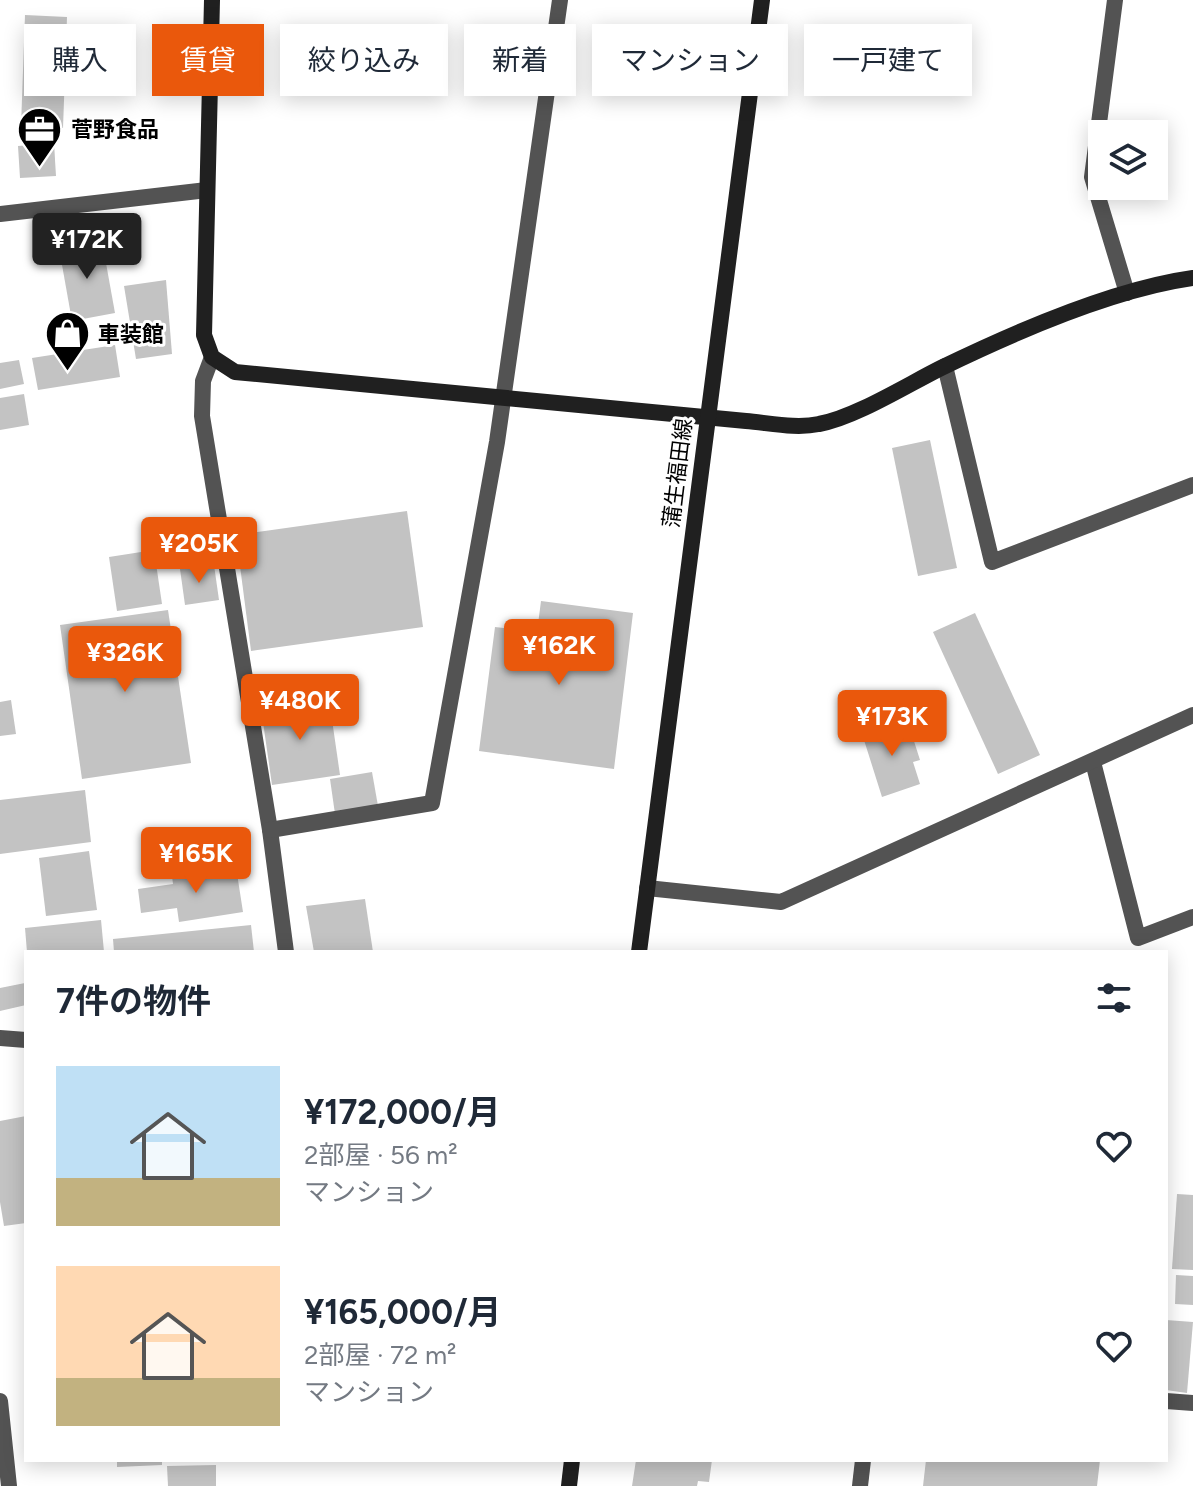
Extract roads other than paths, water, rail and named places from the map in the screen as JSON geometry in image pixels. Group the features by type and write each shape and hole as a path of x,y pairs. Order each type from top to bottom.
{"street":[{"path":"212,0 204,335 212,357 235,372 818,425 839,419 945,366 1048,322 1127,293 1193,278"},
{"path":"270,830 432,803 497,442 560,0"},
{"name":"蒲生福田線","path":"639,950 762,0"},
{"path":"1115,0 1092,177 1127,293"},
{"path":"0,214 207,190"},
{"path":"212,357 203,381 202,416 270,830 286,950"},
{"path":"945,366 992,562 1193,485"},
{"path":"647,888 781,902 1193,715"},
{"path":"1093,762 1138,938 1193,917"},
{"path":"0,1038 24,1040"},
{"path":"0,1401 9,1486"},
{"path":"1168,1401 1193,1403"},
{"path":"569,1486 572,1462"},
{"path":"860,1486 863,1462"}],"place":[{"name":"菅野食品","path":"40,168"},
{"name":"車装館","path":"67,373"}]}
